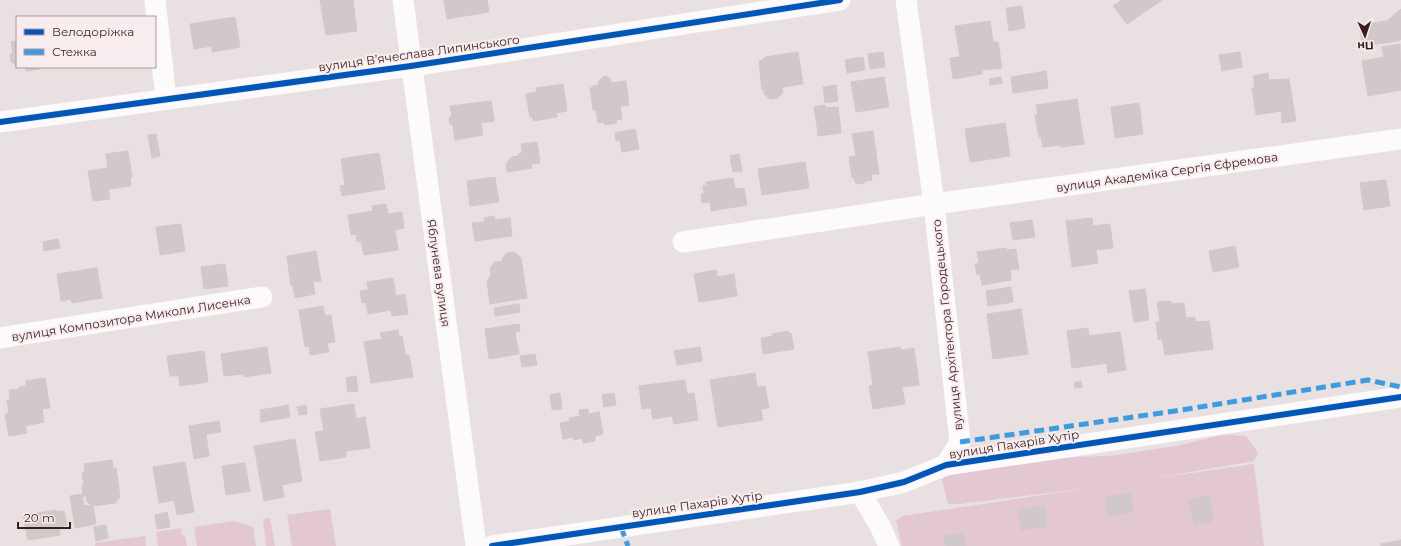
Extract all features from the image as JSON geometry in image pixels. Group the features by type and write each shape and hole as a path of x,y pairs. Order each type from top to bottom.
{"street":[{"path":"155,0 166,99"},
{"name":"Яблунева вулиця","path":"403,0 476,546"},
{"name":"вулиця Вʼячеслава Липинського","path":"0,122 411,66 840,0"},
{"name":"вулиця Архітектора Городецького","path":"906,0 934,204 960,442 946,465"},
{"name":"вулиця Академіка Сергія Єфремова","path":"934,204 1401,139"},
{"name":"вулиця Архітектора Городецького","path":"683,242 934,204"},
{"name":"вулиця Композитора Миколи Лисенка","path":"0,338 262,297"},
{"name":"вулиця Пахарів Хутір","path":"492,546 860,492 904,482 946,465 1401,397"},
{"path":"860,492 880,526 889,546"}],"shaded area":[{"path":"1222,435 1246,436 1258,453 1254,461 1150,479 1254,464 1264,546 902,546 896,521 902,516 1090,488 960,504 948,504 942,480 948,471 1074,457 1110,456 1176,446"},
{"path":"330,509 336,546 292,546 287,515"},
{"path":"270,518 275,546 266,546 263,519"},
{"path":"234,521 253,527 256,546 197,546 194,527"},
{"path":"181,528 182,535 185,535 187,546 158,546 156,532"},
{"path":"145,536 146,546 95,546 95,543"}],"building":[{"path":"320,0 353,0 357,31 326,35"},
{"path":"444,0 487,0 489,12 447,19"},
{"path":"1122,0 1162,0 1127,24 1113,6"},
{"path":"1022,6 1025,28 1009,31 1006,8"},
{"path":"1401,9 1401,39 1398,41 1363,46 1359,25 1387,21"},
{"path":"235,17 240,47 212,52 212,46 194,49 190,24"},
{"path":"990,21 993,42 998,42 1002,68 982,70 982,74 953,79 950,58 960,57 955,26"},
{"path":"16,41 16,67 15,64 11,62 10,55 13,53 11,42"},
{"path":"1400,44 1401,90 1368,96 1362,61 1384,57 1382,47"},
{"path":"798,52 803,84 782,87 783,92 778,98 770,99 764,94 764,90 762,90 759,61 765,57"},
{"path":"883,52 885,67 870,69 868,54"},
{"path":"1240,52 1242,67 1222,71 1219,55"},
{"path":"863,57 865,70 847,73 845,60"},
{"path":"26,68 40,69 26,71"},
{"path":"1046,71 1048,88 1013,93 1011,77"},
{"path":"1268,73 1269,80 1289,79 1296,121 1282,123 1281,111 1256,115 1252,88 1255,88 1253,76"},
{"path":"606,76 611,80 611,83 626,81 629,105 620,106 622,119 616,120 617,123 605,125 604,122 598,123 596,110 593,110 590,88 599,85 598,82"},
{"path":"884,77 889,107 856,112 851,82"},
{"path":"1001,77 1002,83 990,85 989,79"},
{"path":"563,84 567,111 556,113 557,117 533,121 532,116 530,117 526,94 537,92 536,88"},
{"path":"836,85 838,101 825,103 823,87"},
{"path":"1077,99 1084,144 1060,147 1060,145 1043,147 1041,137 1039,137 1035,115 1038,115 1036,105"},
{"path":"491,101 494,121 481,123 483,135 455,140 453,125 450,124 449,118 452,115 450,106"},
{"path":"1139,103 1143,134 1115,138 1111,107"},
{"path":"825,105 828,124 817,126 814,107"},
{"path":"838,107 840,123 828,124 826,108"},
{"path":"840,123 841,133 818,136 817,126"},
{"path":"1005,123 1010,156 970,162 965,129"},
{"path":"635,129 639,149 622,152 620,140 616,141 615,133"},
{"path":"873,131 879,174 871,174 872,180 858,184 855,182 854,177 852,178 849,157 856,156 852,134"},
{"path":"156,134 160,156 152,158 148,135"},
{"path":"537,142 540,163 531,164 532,168 520,170 518,154 522,153 521,144"},
{"path":"128,151 132,177 130,177 131,186 108,189 110,199 93,201 88,171 108,168 106,154"},
{"path":"379,153 385,189 342,196 340,186 345,185 341,159"},
{"path":"739,154 742,171 733,172 730,156"},
{"path":"518,156 520,170 507,172 506,165 508,161 512,157"},
{"path":"805,162 809,188 762,195 758,169"},
{"path":"495,177 499,202 470,206 467,181"},
{"path":"733,178 735,189 744,188 747,205 711,211 710,202 702,203 701,194 704,194 703,186 707,185 706,182"},
{"path":"1386,180 1390,206 1364,210 1360,183"},
{"path":"386,204 388,214 402,212 404,228 395,230 398,250 364,255 361,241 357,242 356,234 351,235 348,215 373,211 372,206"},
{"path":"494,216 495,220 510,218 512,236 475,241 472,223 485,222 484,218"},
{"path":"1092,218 1093,226 1110,224 1113,248 1096,250 1098,263 1072,267 1066,221"},
{"path":"1032,220 1035,237 1013,240 1010,223"},
{"path":"181,224 185,251 160,255 156,227"},
{"path":"58,239 60,248 44,251 43,242"},
{"path":"1235,246 1239,267 1213,272 1209,251"},
{"path":"1006,248 1007,250 1016,249 1019,269 1010,270 1011,280 982,285 980,274 977,275 975,264 979,263 977,252"},
{"path":"316,251 321,281 313,282 315,294 295,298 293,285 291,286 287,256"},
{"path":"514,252 521,258 527,298 490,304 487,281 491,275 490,268 495,262 503,261 502,259 507,253"},
{"path":"225,264 228,286 204,289 201,267"},
{"path":"97,268 102,298 72,303 71,299 61,301 57,274"},
{"path":"716,270 717,277 734,274 737,296 699,302 694,274"},
{"path":"393,278 396,296 405,294 408,314 392,316 391,310 368,314 366,302 362,303 360,291 368,290 367,282"},
{"path":"1011,287 1013,302 988,306 986,291"},
{"path":"1145,289 1149,320 1134,322 1129,291"},
{"path":"1171,301 1171,304 1184,303 1186,318 1195,317 1195,322 1209,321 1213,349 1165,355 1162,339 1158,340 1156,322 1160,322 1157,302"},
{"path":"519,304 520,312 495,316 494,308"},
{"path":"323,306 325,316 331,315 335,342 327,343 329,352 310,355 309,346 305,347 299,310"},
{"path":"1021,309 1028,354 993,359 987,314"},
{"path":"519,324 520,331 515,332 519,354 489,359 485,329"},
{"path":"1088,328 1089,336 1120,332 1126,370 1108,373 1107,363 1072,368 1067,331"},
{"path":"398,330 399,337 402,336 406,356 409,355 413,377 371,383 364,342 382,339 380,333"},
{"path":"788,331 789,334 791,333 794,349 763,354 761,338"},
{"path":"267,347 271,373 244,377 243,374 224,376 221,354"},
{"path":"700,347 702,361 677,365 674,351"},
{"path":"900,347 901,350 914,348 919,385 902,387 905,404 873,409 869,386 873,385 868,352"},
{"path":"204,351 208,382 180,386 179,376 170,376 167,356"},
{"path":"535,354 537,365 522,367 520,356"},
{"path":"755,373 757,387 765,386 769,408 761,409 763,420 718,427 710,380"},
{"path":"356,376 358,391 348,392 346,378"},
{"path":"45,378 50,408 42,409 44,422 25,426 27,433 9,436 5,414 9,413 7,400 10,400 9,390 19,389 19,387 26,386 26,381"},
{"path":"685,380 687,394 694,393 698,420 674,424 672,416 653,419 651,408 642,409 639,386"},
{"path":"1081,381 1082,387 1075,388 1074,383"},
{"path":"560,393 562,409 552,410 550,395"},
{"path":"614,393 616,405 604,407 602,395"},
{"path":"354,404 356,419 365,417 370,448 346,451 346,457 320,461 315,432 324,431 320,409"},
{"path":"288,405 290,417 261,422 260,410"},
{"path":"306,405 307,414 299,415 297,407"},
{"path":"588,409 589,414 599,412 603,434 595,436 595,441 583,443 582,438 573,440 573,437 563,439 560,423 570,421 569,418 580,416 579,410"},
{"path":"219,421 221,432 206,434 209,456 194,459 189,426"},
{"path":"295,439 302,481 282,485 284,497 264,501 254,446"},
{"path":"112,460 113,468 116,468 120,497 115,503 93,506 87,502 86,496 83,496 82,485 84,484 82,473 85,472 84,464"},
{"path":"185,462 194,512 177,515 174,500 159,503 153,467"},
{"path":"245,463 250,491 226,495 222,466"},
{"path":"1130,493 1133,512 1108,516 1105,497"},
{"path":"82,494 84,506 93,506 96,524 75,528 70,496"},
{"path":"1209,496 1213,521 1194,525 1189,500"},
{"path":"1044,506 1047,526 1021,530 1018,510"},
{"path":"56,510 56,512 64,511 67,525 59,527 60,535 28,540 23,515"},
{"path":"167,512 170,527 157,529 155,515"},
{"path":"106,525 108,538 96,541 94,527"},
{"path":"963,533 965,546 946,546 944,536"},
{"path":"1401,540 1401,546 1381,546 1381,544"}],"marked path":[{"path":"960,442 1175,411 1368,380 1401,387"},
{"path":"621,527 628,546"}],"cycle path":[{"path":"0,122 411,66 840,0"},
{"path":"492,546 860,492 904,482 946,465 1401,397"}]}
